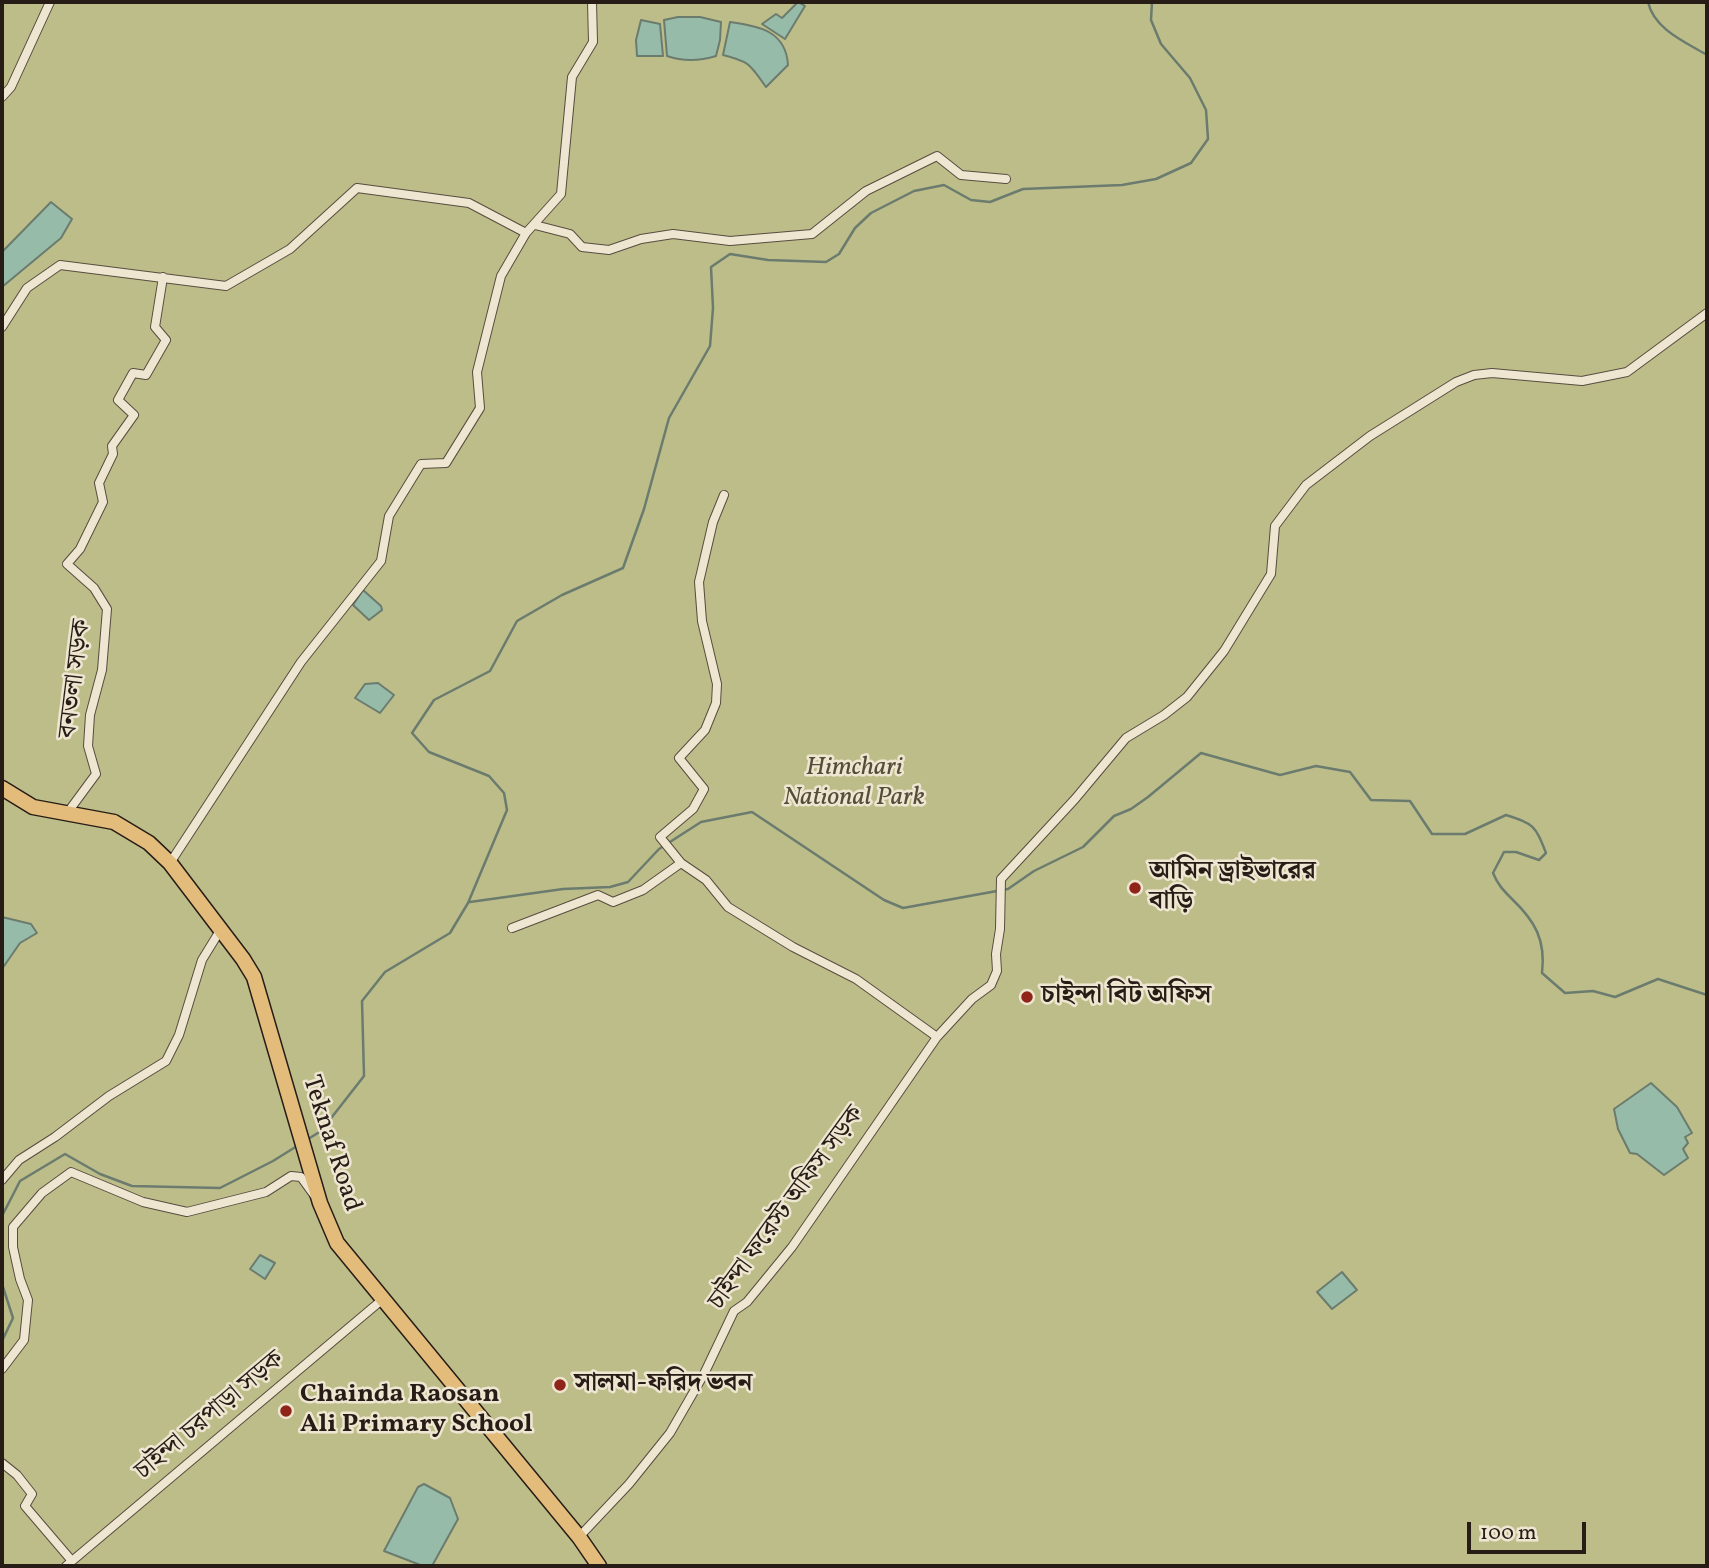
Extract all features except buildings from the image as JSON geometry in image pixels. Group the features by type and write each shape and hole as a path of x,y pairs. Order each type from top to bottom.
{"highway":[{"name":"Teknaf Road","path":"2,788 33,807 114,822 149,843 170,863 221,929 254,977 320,1203 337,1243 579,1537 599,1566"}],"street":[{"path":"2,97 11,87 50,2"},
{"path":"170,863 301,662 381,561 389,516 421,464 446,463 480,408 477,372 501,276 526,233 561,194 572,77 593,42 592,2"},
{"path":"535,225 570,234 582,247 609,250 641,239 673,234 730,241 812,234 866,191 937,156 961,174 1006,179"},
{"path":"2,327 27,288 60,265 226,286 290,249 357,188 469,203 526,233"},
{"name":"বনতলা সড়ক","path":"68,812 96,774 88,746 90,715 102,670 107,609 94,587 67,564 80,549 103,502 99,483 113,454 112,446 134,415 118,400 133,373 146,375 166,340 155,327 163,277"},
{"name":"চাইন্দা ফরেস্ট অফিস সড়ক","path":"579,1537 629,1484 670,1433 704,1374 734,1311 747,1302 792,1247 937,1037 972,999 991,985 997,969 1001,879 1075,799 1126,738 1164,715 1187,697 1224,651 1271,574 1275,526 1306,485 1370,436 1456,382 1474,375 1492,373 1582,381 1627,372 1707,313"},
{"path":"724,495 713,522 699,582 702,621 717,684 716,703 705,730 680,758 704,789 693,809 660,837 681,863 706,880 728,907 793,947 856,979 937,1037"},
{"path":"512,928 598,895 613,902 643,890 681,863"},
{"path":"2,1180 19,1160 55,1137 109,1096 166,1061 179,1035 202,960 221,929"},
{"path":"2,1369 24,1339 28,1300 13,1247 13,1227 42,1193 71,1172 143,1202 187,1212 266,1192 291,1176 300,1177 320,1203"},
{"name":"চাইন্দা চরপাড়া সড়ক","path":"69,1564 383,1299"},
{"path":"2,1463 17,1475 32,1494 25,1506 69,1564"}],"green space":[{"name":"Himchari National Park","path":"2,2 1707,2 1707,1566 2,1566"}],"shaded area":[{"path":"798,2 805,6 785,39 762,24 776,14 782,18"},
{"path":"700,17 721,22 716,56 692,60 667,56 664,20"},
{"path":"641,20 660,24 663,56 637,56 636,40"},
{"path":"730,22 761,28 782,44 788,65 766,87 749,65 723,55"},
{"path":"51,202 72,219 61,238 2,287 2,252"},
{"path":"363,590 382,610 369,620 353,605"},
{"path":"378,683 394,695 380,713 355,698 365,684"},
{"path":"2,917 31,924 37,933 20,943 2,969"},
{"path":"1651,1083 1677,1107 1692,1133 1685,1137 1688,1143 1683,1149 1688,1158 1664,1175 1637,1154 1630,1153 1618,1129 1614,1109"},
{"path":"260,1255 275,1263 265,1279 250,1269"},
{"path":"1342,1272 1357,1290 1332,1309 1317,1292"},
{"path":"424,1484 450,1498 458,1519 432,1566 423,1566 384,1551 418,1487"}],"waterway":[{"path":"305,1141 321,1131 364,1076 362,1001 385,972 450,933 468,903 507,810 504,793 489,776 429,752 412,733 434,700 490,671 517,621 562,595 623,568 644,509 669,418 710,346 713,308 711,267 730,254 768,260 826,262 839,254 855,228 871,213 914,191 944,185 971,200 990,202 1023,189 1122,185 1156,179 1191,163 1208,139 1206,110 1190,78 1161,44 1151,20 1152,2"},
{"path":"1648,2 1651,11 1664,27 1680,40 1707,55"},
{"path":"470,902 563,889 610,887 628,882 659,849 701,822 752,812 884,900 903,908 1008,889 1034,871 1083,847 1114,816 1131,809 1148,797 1201,753 1280,775 1316,766 1350,772 1371,800 1410,801 1432,834 1465,834 1506,815 1523,821 1536,831 1546,853 1539,860 1516,852 1504,852 1493,873 1501,887 1533,923 1542,951 1542,973 1565,993 1593,991 1615,997 1658,979 1707,995"},
{"path":"2,1216 20,1181 65,1154 100,1174 132,1186 220,1188 297,1146"},
{"path":"2,1284 13,1318 2,1341"}],"place":[{"name":"আমিন ড্রাইভারের বাড়ি","path":"1135,888"},
{"name":"চাইন্দা বিট অফিস","path":"1027,997"},
{"name":"সালমা-ফরিদ ভবন","path":"560,1385"},
{"name":"Chainda Raosan Ali Primary School","path":"286,1411"}]}
